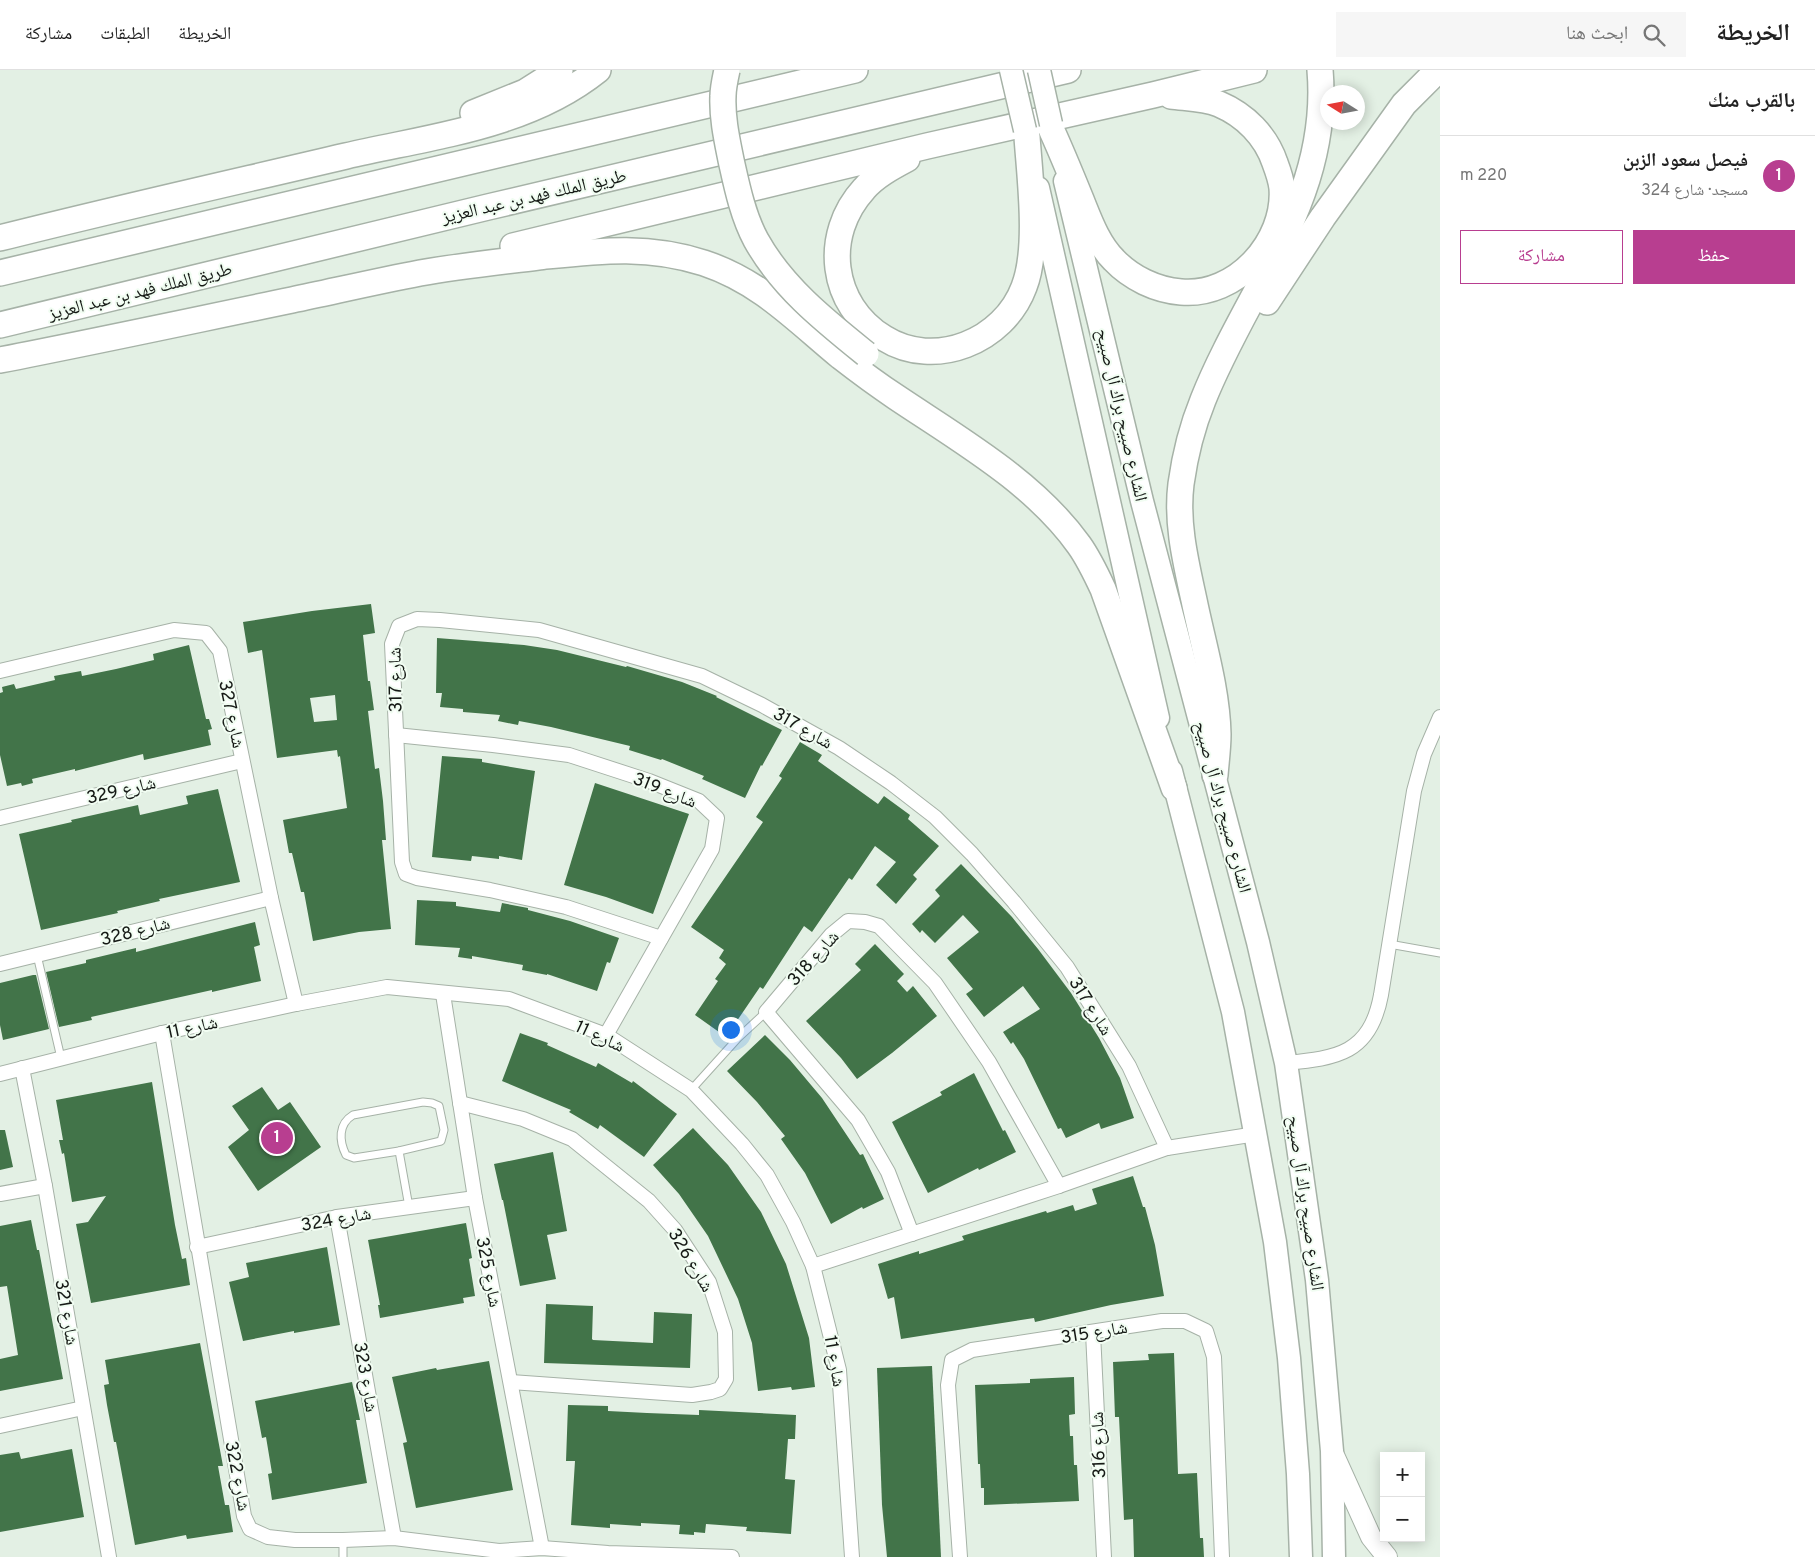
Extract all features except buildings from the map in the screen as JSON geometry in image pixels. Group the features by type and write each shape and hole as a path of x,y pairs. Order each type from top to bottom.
{"highway":[{"path":"382,147 525,92 560,70"},
{"path":"0,238 382,147 485,125 518,115 569,92 598,70"},
{"path":"727,70 722,96 728,146 742,203 756,239 794,291 816,313 914,392 981,454 1045,505 1079,545 1092,565 1103,589 1174,788"},
{"path":"0,273 855,70"},
{"name":"طريق الملك فهد بن عبد العزيز","path":"0,325 478,209 1068,70"},
{"path":"0,360 422,272 503,249 927,146 1254,70"},
{"path":"1215,775 1218,735 1216,713 1184,555 1180,521 1181,487 1186,453 1196,420 1220,363 1294,218 1304,191 1314,155 1320,117 1320,70"},
{"path":"1196,420 1240,344 1323,217 1404,104 1438,70"},
{"path":"1052,128 1093,228 1112,258 1134,277 1158,288 1194,292 1214,287 1243,272 1268,244 1274,233 1280,212 1282,189 1280,178 1270,149 1259,132 1240,116 1219,104 1208,101 1153,95"},
{"path":"927,146 881,174 865,187 847,212 838,239 836,259 838,277 844,295 864,323 884,339 905,348 938,351 966,346 992,332 1009,314 1025,286 1031,261 1032,209 1026,134"},
{"path":"422,272 601,250 654,251 705,263 737,277 775,300 842,358 876,384 981,454"}],"main road":[{"name":"الشارع صبيح براك آل صبيح","path":"1010,70 1174,788 1205,899 1233,1012 1275,1242 1289,1358 1298,1474 1301,1557"},
{"name":"الشارع صبيح براك آل صبيح","path":"1039,70 1142,501 1258,942 1286,1063 1317,1280 1332,1451 1334,1557"}],"street":[{"name":"شارع 317","path":"661,938 566,907 490,890 417,878 406,874 402,862 392,644 399,626 417,619 539,630 702,676 762,705 839,748 891,783 934,817 972,854 1067,967 1129,1066 1167,1148"},
{"name":"شارع 327","path":"0,671 174,630 206,634 220,651 271,898 296,1004"},
{"path":"1286,1063 1323,1060 1338,1055 1351,1048 1363,1038 1372,1025 1378,1010 1414,791 1424,754 1440,717"},
{"name":"شارع 319","path":"396,735 493,745 568,756 649,781 699,801 717,818 712,850 606,1035"},
{"name":"شارع 329","path":"0,818 242,762"},
{"name":"شارع 328","path":"0,964 271,898"},
{"name":"شارع 318","path":"766,1012 831,935 848,921 865,922 879,926 940,990 989,1062 1059,1186"},
{"name":"شارع 11","path":"0,1074 162,1033 296,1004 387,987 509,999 606,1035 691,1090 742,1144 767,1174 793,1222 813,1266 839,1370 852,1557"},
{"name":"شارع 325","path":"443,994 475,1198 542,1548"},
{"path":"766,1012 858,1120 888,1172 912,1234"},
{"name":"شارع 322","path":"162,1033 244,1516 250,1529 268,1537 295,1540 394,1538 499,1551 542,1548 608,1555 732,1557"},
{"name":"شارع 321","path":"22,1068 110,1557"},
{"name":"شارع 326","path":"460,1103 523,1119 572,1139 649,1201 675,1230 709,1282 725,1332 726,1379 720,1389 711,1392 692,1395 511,1382"},
{"path":"813,1266 1059,1186 1167,1148 1256,1134"},
{"path":"0,1194 44,1186"},
{"name":"شارع 324","path":"197,1247 337,1217 475,1198"},
{"name":"شارع 323","path":"337,1217 394,1538"},
{"name":"شارع 315","path":"960,1557 948,1385 952,1360 972,1350 1162,1321 1185,1321 1206,1331 1214,1357 1222,1557"},
{"name":"شارع 316","path":"1093,1333 1104,1557"},
{"path":"0,1426 83,1408"},
{"path":"1332,1451 1370,1537 1387,1557"}],"lane":[{"path":"1388,944 1440,953"},
{"path":"37,955 61,1058"},
{"path":"691,1090 738,1038 766,1012"},
{"path":"423,1102 432,1102 439,1106 444,1130 441,1141 400,1152 350,1157 346,1155 343,1149 342,1125 346,1119 362,1113 423,1102"},
{"path":"400,1152 409,1207"},
{"path":"343,1540 343,1557"}],"place":[{"name":"فيصل سعود الزبن","path":"277,1138"}]}
